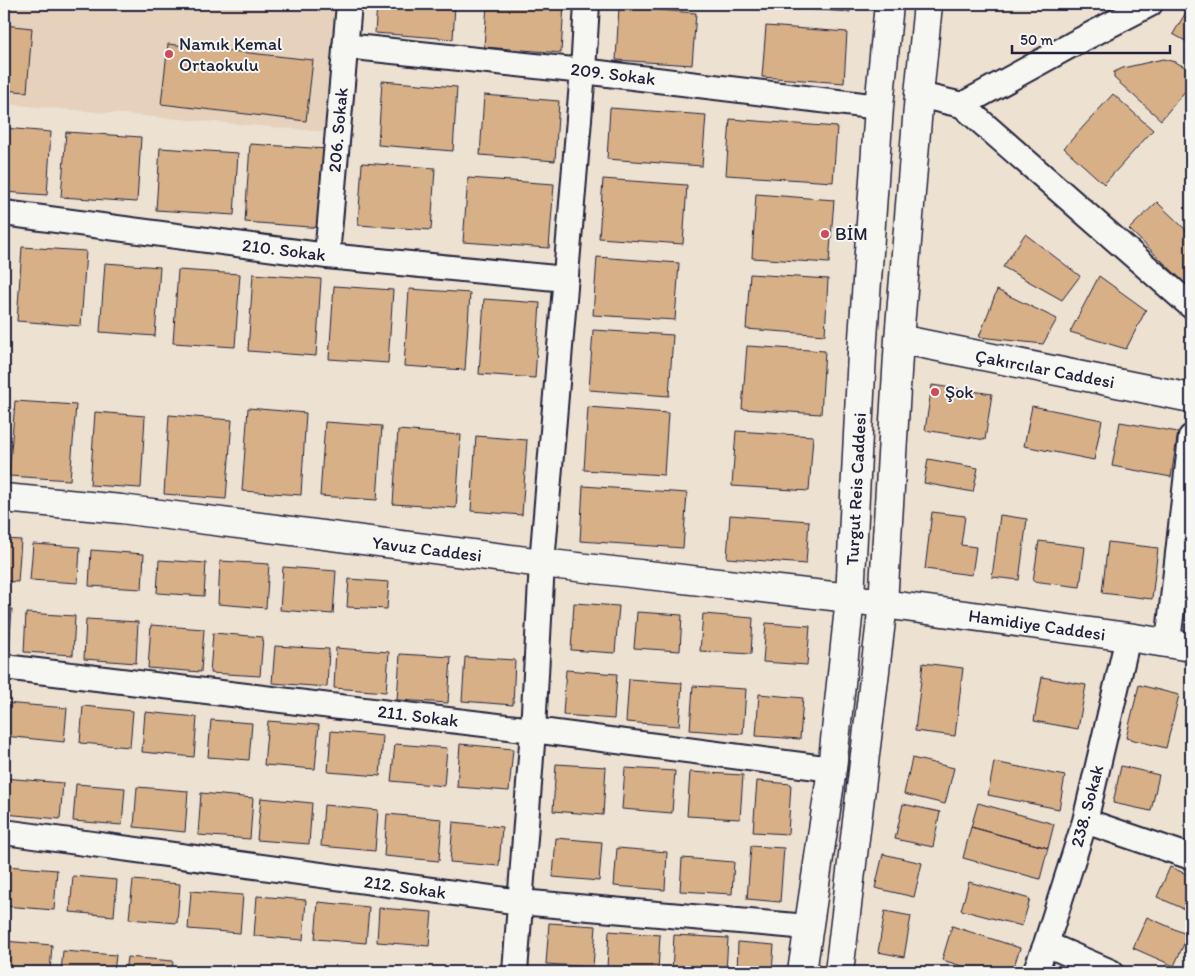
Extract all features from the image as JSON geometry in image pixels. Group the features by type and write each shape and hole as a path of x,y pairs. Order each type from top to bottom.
{"main road":[{"name":"Turgut Reis Caddesi","path":"802,972 832,769 850,598 862,353 880,107 890,4"},
{"name":"Turgut Reis Caddesi","path":"839,972 883,604 899,339 928,4"},
{"name":"Çakırcılar Caddesi","path":"899,339 1191,398"},
{"name":"Yavuz Caddesi","path":"4,498 120,509 542,563 850,598"},
{"name":"Hamidiye Caddesi","path":"850,598 1180,645"}],"street":[{"name":"206. Sokak","path":"327,256 349,4"},
{"path":"515,972 533,730 542,563 588,4"},
{"path":"962,105 1150,4"},
{"name":"209. Sokak","path":"346,46 583,71 880,107"},
{"path":"919,95 962,105 1191,306"},
{"name":"210. Sokak","path":"4,213 327,256 566,279"},
{"path":"1180,645 1191,437"},
{"name":"238. Sokak","path":"1035,972 1046,944 1084,820 1128,637"},
{"name":"211. Sokak","path":"4,667 533,730 832,769"},
{"path":"1084,820 1191,857"},
{"name":"212. Sokak","path":"4,832 520,902 808,927"},
{"path":"1046,944 1111,972"}],"shaded area":[{"name":"Namık Kemal Ortaokulu","path":"4,4 339,4 328,132 4,104"}],"building":[{"path":"377,4 455,4 453,39 375,33"},
{"path":"487,4 564,4 561,53 484,47"},
{"path":"773,4 850,4 850,12 772,7"},
{"path":"1191,4 1191,44 1173,34"},
{"path":"619,7 696,13 692,65 616,60"},
{"path":"4,25 32,28 27,92 4,90"},
{"path":"766,26 847,32 844,83 762,77"},
{"path":"168,44 313,60 306,121 161,104"},
{"path":"1163,59 1175,62 1191,70 1191,84 1161,120 1114,78 1114,72 1123,68"},
{"path":"382,81 457,87 453,151 378,145"},
{"path":"1113,94 1153,130 1104,184 1064,148"},
{"path":"484,95 559,101 555,161 480,155"},
{"path":"610,108 706,115 702,166 607,159"},
{"path":"730,119 837,127 833,182 726,175"},
{"path":"4,128 51,132 47,195 4,192"},
{"path":"66,132 141,137 137,202 61,197"},
{"path":"250,144 327,149 322,228 245,222"},
{"path":"160,148 238,153 234,215 156,210"},
{"path":"362,163 435,168 431,230 358,225"},
{"path":"468,178 554,184 549,248 463,242"},
{"path":"603,179 687,185 683,244 599,238"},
{"path":"756,194 834,200 829,263 752,258"},
{"path":"1157,202 1191,235 1191,289 1129,229"},
{"path":"1025,234 1080,276 1062,300 1003,267"},
{"path":"22,247 86,251 81,326 17,321"},
{"path":"4,250 7,250 4,299"},
{"path":"597,257 679,263 675,320 593,315"},
{"path":"105,263 160,267 155,336 100,332"},
{"path":"178,270 240,274 235,347 173,343"},
{"path":"253,274 321,279 316,356 248,351"},
{"path":"750,274 828,279 825,335 746,329"},
{"path":"1099,276 1146,310 1126,349 1070,332"},
{"path":"334,286 393,290 388,363 329,359"},
{"path":"409,289 470,293 465,370 404,366"},
{"path":"997,290 1057,319 1043,344 979,337"},
{"path":"484,299 540,303 535,378 479,374"},
{"path":"593,330 673,335 669,396 589,390"},
{"path":"747,346 825,351 821,414 742,409"},
{"path":"932,385 992,394 985,440 925,430"},
{"path":"15,401 76,405 70,480 9,476"},
{"path":"1032,406 1102,420 1094,460 1024,446"},
{"path":"588,407 668,413 664,475 584,470"},
{"path":"248,408 306,413 301,495 242,491"},
{"path":"95,412 145,416 141,488 90,485"},
{"path":"169,415 232,420 226,499 164,494"},
{"path":"325,422 382,426 377,500 320,496"},
{"path":"1120,422 1178,432 1171,477 1112,466"},
{"path":"398,430 461,435 456,508 393,504"},
{"path":"736,431 813,436 809,491 732,486"},
{"path":"476,436 527,440 522,515 471,511"},
{"path":"928,459 978,468 973,492 924,483"},
{"path":"583,486 687,493 683,548 580,541"},
{"path":"932,512 965,516 961,545 976,547 972,575 925,569"},
{"path":"730,515 809,521 806,564 727,558"},
{"path":"1000,515 1027,519 1019,580 992,577"},
{"path":"4,539 21,540 18,582 4,581"},
{"path":"1039,541 1085,547 1080,587 1033,581"},
{"path":"1108,542 1158,548 1152,599 1102,593"},
{"path":"33,544 80,547 78,583 30,580"},
{"path":"91,550 144,554 142,589 89,586"},
{"path":"159,560 206,563 204,596 157,593"},
{"path":"220,561 269,564 266,608 218,604"},
{"path":"283,567 336,571 333,614 280,610"},
{"path":"349,579 389,582 387,609 347,607"},
{"path":"574,603 619,606 615,653 571,650"},
{"path":"4,608 12,609 9,649 4,649"},
{"path":"637,612 682,615 680,651 634,648"},
{"path":"26,613 75,616 73,655 24,652"},
{"path":"703,614 753,618 751,654 700,651"},
{"path":"86,619 138,622 136,663 84,659"},
{"path":"766,623 810,626 807,665 763,662"},
{"path":"151,625 204,629 201,672 148,668"},
{"path":"213,633 263,637 260,676 210,673"},
{"path":"275,646 329,649 327,687 272,683"},
{"path":"336,648 389,652 386,692 334,688"},
{"path":"400,654 451,657 448,703 397,700"},
{"path":"465,657 515,660 513,705 462,701"},
{"path":"923,663 963,668 955,736 915,731"},
{"path":"566,670 617,674 614,719 563,715"},
{"path":"1042,677 1086,685 1078,729 1034,721"},
{"path":"629,679 682,683 679,726 626,722"},
{"path":"1139,685 1179,695 1166,748 1126,738"},
{"path":"693,686 746,689 743,734 690,730"},
{"path":"759,694 803,698 800,739 756,736"},
{"path":"4,703 67,708 64,742 4,736"},
{"path":"83,706 133,711 130,747 80,743"},
{"path":"145,712 197,717 194,757 142,752"},
{"path":"211,720 252,723 249,760 208,757"},
{"path":"268,721 319,725 315,769 264,765"},
{"path":"331,731 383,736 380,776 328,772"},
{"path":"395,744 447,748 444,786 391,781"},
{"path":"460,744 513,749 509,791 457,787"},
{"path":"912,758 954,768 945,804 904,794"},
{"path":"994,762 1065,776 1059,809 988,795"},
{"path":"556,764 606,767 603,815 553,811"},
{"path":"1121,766 1159,775 1151,811 1113,803"},
{"path":"625,768 675,771 672,813 622,809"},
{"path":"690,772 743,775 740,819 687,816"},
{"path":"4,778 63,783 60,819 4,814"},
{"path":"757,781 791,784 788,834 753,832"},
{"path":"76,784 125,788 122,825 73,821"},
{"path":"137,787 188,791 185,832 134,827"},
{"path":"201,793 253,798 250,839 198,835"},
{"path":"261,798 312,803 309,844 257,840"},
{"path":"978,803 1054,824 1048,848 971,827"},
{"path":"903,804 940,812 933,847 895,839"},
{"path":"324,805 378,810 375,851 321,846"},
{"path":"387,814 442,819 439,861 384,856"},
{"path":"453,822 502,827 499,866 450,862"},
{"path":"971,827 1048,848 1040,879 963,858"},
{"path":"556,838 602,842 599,881 553,877"},
{"path":"751,846 784,848 780,902 747,899"},
{"path":"617,848 667,852 665,890 614,886"},
{"path":"883,854 922,863 914,897 875,888"},
{"path":"682,858 734,862 732,894 680,891"},
{"path":"6,866 57,870 54,910 4,906"},
{"path":"1170,867 1191,876 1191,912 1157,897"},
{"path":"73,876 117,880 114,916 70,912"},
{"path":"133,880 180,884 177,923 129,919"},
{"path":"969,882 1030,899 1022,926 961,910"},
{"path":"191,891 243,895 240,933 188,929"},
{"path":"257,896 306,900 303,940 254,936"},
{"path":"318,902 369,907 366,943 315,939"},
{"path":"379,908 432,912 429,946 377,942"},
{"path":"885,911 911,916 904,957 878,952"},
{"path":"1147,917 1188,935 1174,966 1133,948"},
{"path":"549,923 596,926 593,967 546,964"},
{"path":"952,926 1020,948 1012,972 982,972 942,960"},
{"path":"609,931 660,935 658,971 607,968"},
{"path":"674,935 728,938 726,972 672,972"},
{"path":"4,941 52,945 50,972 4,972"},
{"path":"738,942 774,945 772,972 737,972"},
{"path":"63,951 116,955 114,972 61,972"},
{"path":"127,957 173,961 172,972 125,972"},
{"path":"189,967 236,971 236,972 189,972"}],"place":[{"name":"Namık Kemal Ortaokulu","path":"169,54"},
{"name":"BİM","path":"825,234"},
{"name":"Şok","path":"935,392"}]}
